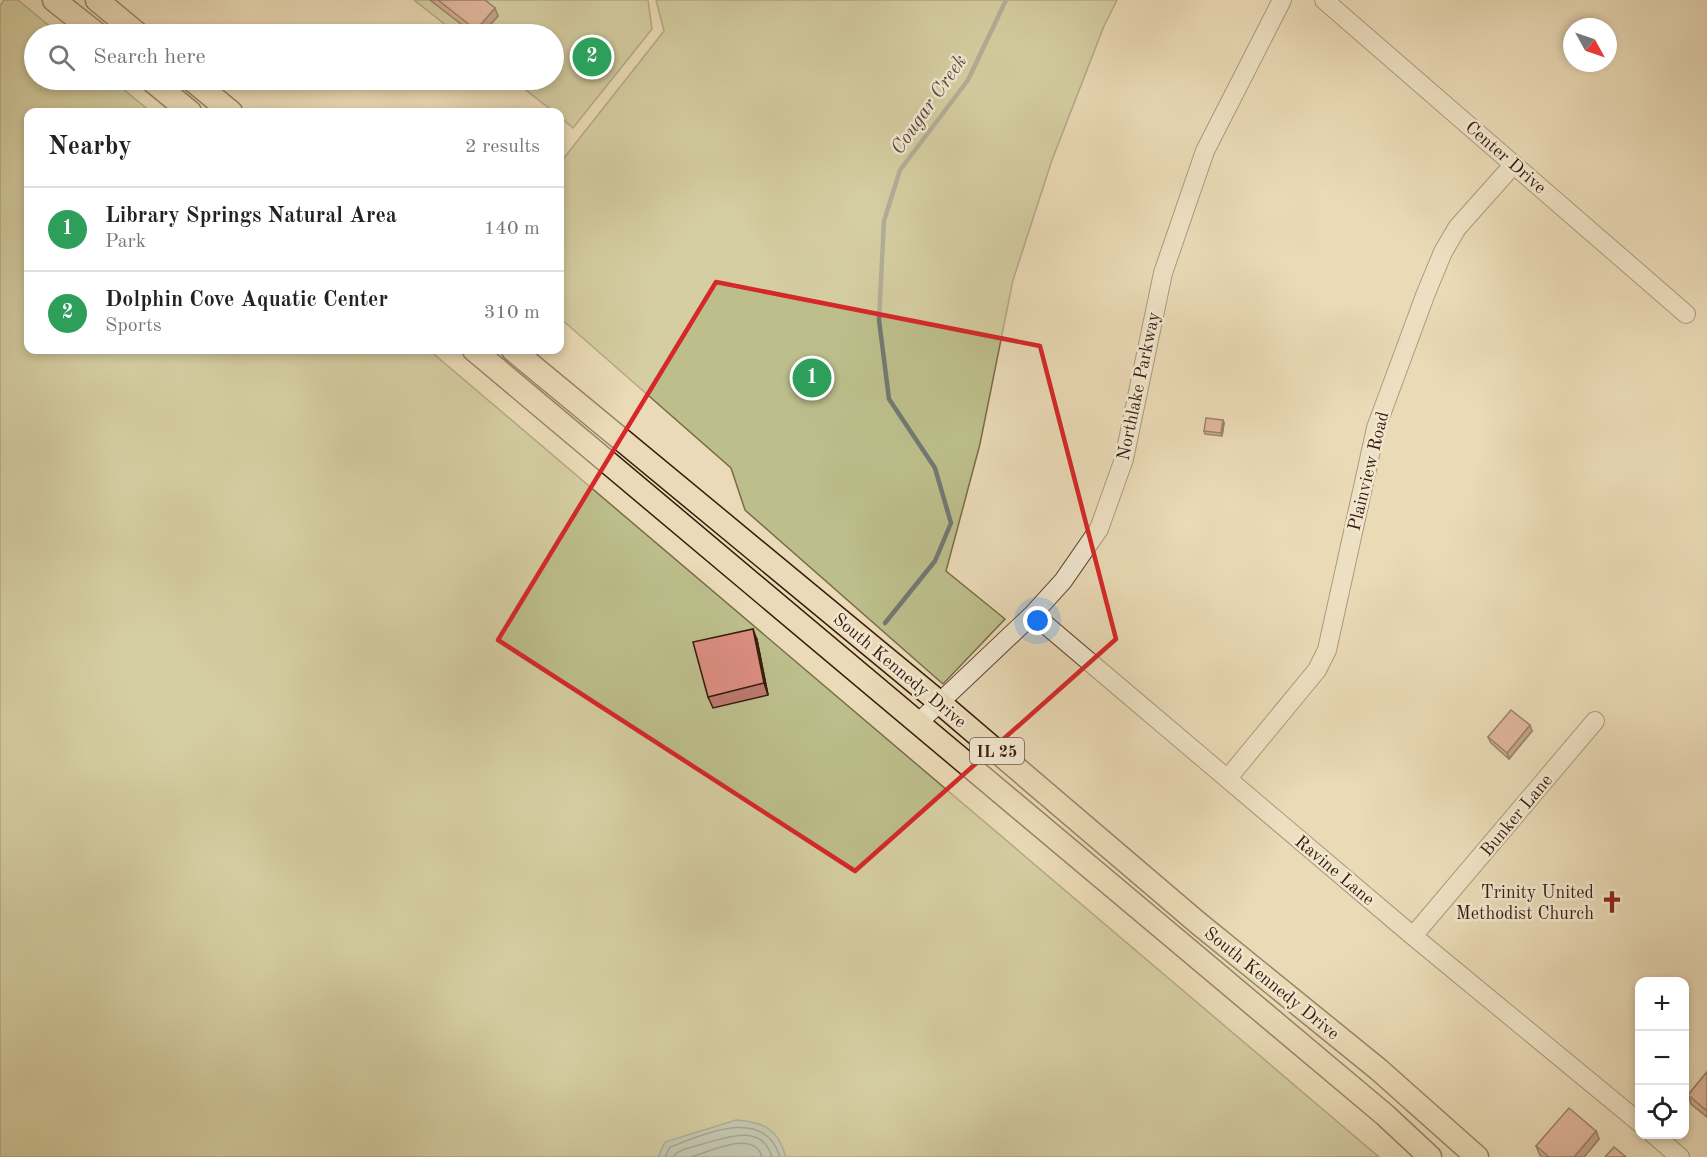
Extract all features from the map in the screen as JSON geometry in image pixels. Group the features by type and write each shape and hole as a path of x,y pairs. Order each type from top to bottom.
{"main road":[{"path":"54,0 84,24"},
{"path":"97,0 126,24"},
{"path":"163,90 185,108"},
{"path":"204,90 226,108"},
{"name":"South Kennedy Drive","path":"479,354 919,722 1384,1115 1430,1157"},
{"name":"South Kennedy Drive","path":"518,354 939,702 1198,922 1378,1070 1477,1157"}],"street":[{"name":"Northlake Parkway","path":"919,722 1033,614 1063,581 1087,549 1114,493 1124,459 1163,273 1205,151 1282,0"},
{"name":"Center Drive","path":"1324,0 1686,314"},
{"name":"Plainview Road","path":"1228,778 1317,670 1328,650 1376,428 1426,293 1443,252 1457,228 1514,164"},
{"name":"Ravine Lane","path":"1033,614 1413,936 1635,1120"},
{"name":"Bunker Lane","path":"1413,936 1595,721"},
{"path":"1659,1139 1680,1157"}],"highlighted area":[{"path":"716,282 1040,346 1116,639 855,871 498,640"}],"green space":[{"path":"4,0 18,0 47,24 24,24 24,90 124,90 146,108 24,108 24,354 434,354 1379,1157 0,1157 0,6"},
{"path":"414,0 648,0 652,29 573,128 564,120 564,108 549,108 526,90 564,90 564,24 444,24"},
{"path":"656,0 1117,0 1104,26 1052,160 1013,280 980,444 946,571 1005,619 943,684 745,510 731,468 564,322 564,158 664,31"}],"water":[{"path":"736,1120 762,1125 768,1129 779,1140 786,1157 658,1157 665,1142"}],"building":[{"path":"438,0 485,0 495,8 481,24 468,24"},
{"path":"1206,418 1223,420 1221,433 1204,431"},
{"path":"753,629 764,683 708,697 693,642"},
{"path":"1511,710 1530,725 1507,753 1488,737"},
{"path":"1707,1072 1707,1111 1689,1094"},
{"path":"1569,1108 1596,1131 1574,1157 1549,1157 1536,1146"},
{"path":"1614,1147 1626,1157 1605,1157"}],"waterway":[{"name":"Cougar Creek","path":"885,623 935,561 951,523 935,468 889,399 879,320 884,221 900,170 968,80 1006,0"}],"place":[{"name":"Dolphin Cove Aquatic Center","path":"592,57"},
{"name":"Library Springs Natural Area","path":"812,378"},
{"name":"Trinity United Methodist Church","path":"1612,902"}]}
